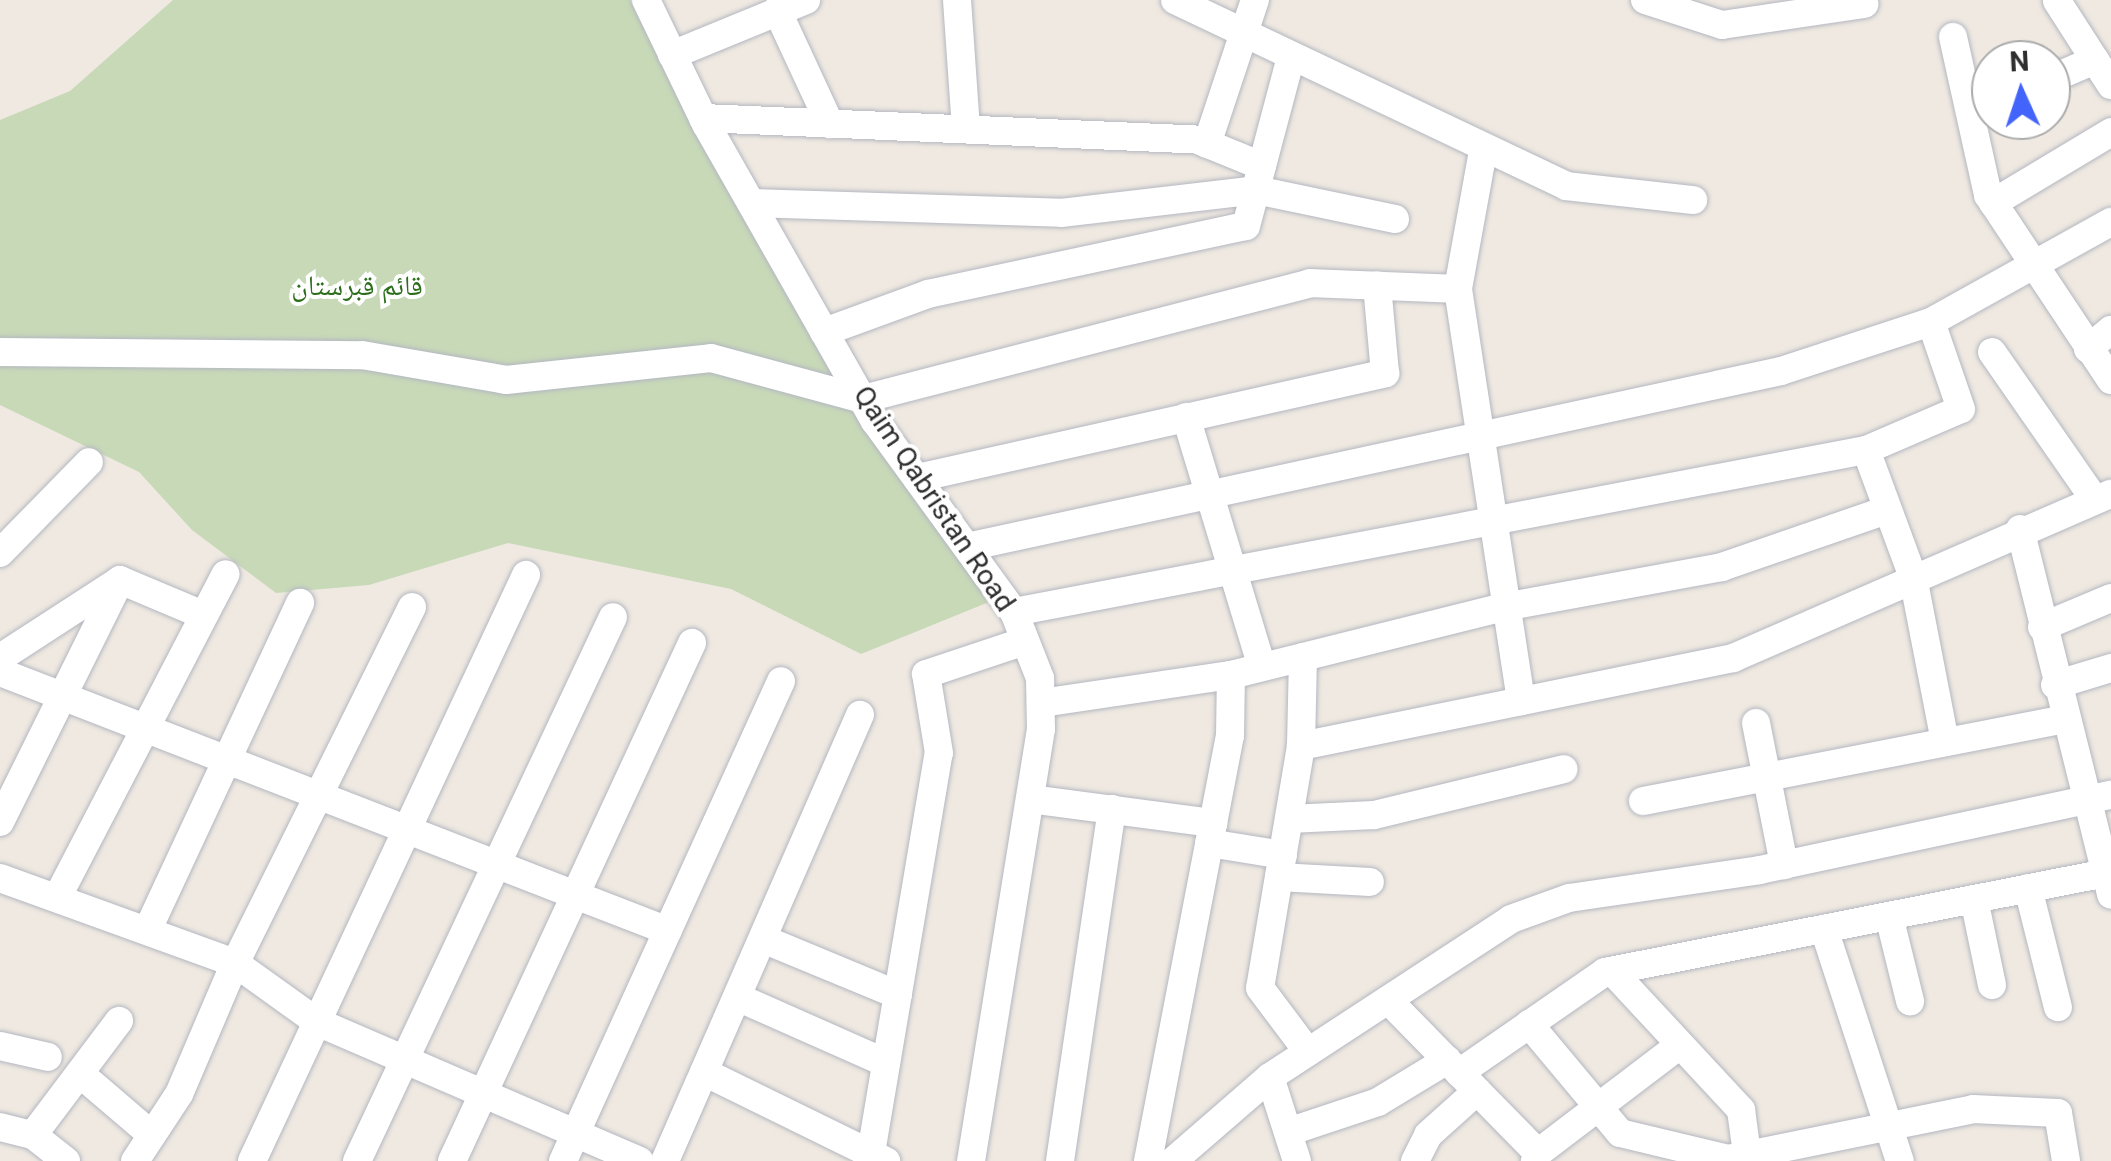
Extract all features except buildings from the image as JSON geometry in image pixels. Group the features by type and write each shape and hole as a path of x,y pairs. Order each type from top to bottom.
{"street":[{"path":"672,55 806,0"},
{"path":"957,0 966,130"},
{"path":"1207,144 1255,0"},
{"path":"1645,0 1722,25 1864,4"},
{"path":"2057,1 2111,85"},
{"name":"Qaim Qabristan Road","path":"652,2 672,55 703,118 863,399 1014,612 1025,641 1040,703 1030,799 971,1161"},
{"path":"1190,3 1483,151 1566,186 1693,200"},
{"path":"776,10 830,124"},
{"path":"1953,37 1971,83"},
{"path":"824,332 928,294 1246,226 1291,57"},
{"path":"2071,70 2095,60"},
{"path":"703,118 1207,144 1259,178 1395,219"},
{"path":"1993,203 2111,132"},
{"path":"1985,140 1993,203 2029,268 2111,380"},
{"path":"1483,151 1458,289 1520,702"},
{"path":"750,203 1061,214 1259,178"},
{"path":"966,547 1480,441 1781,371 1931,322 2111,222"},
{"path":"0,352 362,355 506,380 711,358 863,399 1310,283 1458,289"},
{"path":"917,478 1386,372 1377,286"},
{"path":"1014,612 1493,527 1866,450 1961,409 1931,322"},
{"path":"2088,349 2111,330"},
{"path":"1301,746 1733,658 2020,529 2103,497 1992,352"},
{"path":"1186,418 1262,667"},
{"path":"1866,450 1884,511 1912,577 1945,742"},
{"path":"2,545 88,462"},
{"path":"1040,703 1231,675 1504,607 1722,566 1884,511"},
{"path":"1288,1132 1461,1074 1612,971 2028,888 2109,880 2082,801 2020,529"},
{"path":"57,898 226,574"},
{"path":"252,1161 526,575"},
{"path":"120,580 202,615"},
{"path":"0,658 120,580"},
{"path":"0,822 59,695 120,580"},
{"path":"2042,627 2111,598"},
{"path":"148,928 232,762 300,603"},
{"path":"135,1161 152,1135 321,797 412,607"},
{"path":"357,1161 614,617"},
{"path":"704,1072 836,1151 879,1157 886,1063 939,753 926,674 1025,641"},
{"path":"452,1161 692,643"},
{"path":"1303,657 1301,746 1260,988 1308,1052"},
{"path":"2055,685 2111,668"},
{"path":"0,672 668,932"},
{"path":"1148,1161 1211,833 1231,675"},
{"path":"570,1148 781,681"},
{"path":"665,1161 860,716"},
{"path":"1643,801 2063,719"},
{"path":"1756,723 1784,864"},
{"path":"1289,819 1374,815 1564,769"},
{"path":"1173,1161 1270,1077 1512,920 1570,898 1784,864 2111,795"},
{"path":"1030,799 1112,810 1211,833 1281,866 1370,882"},
{"path":"1060,1161 1112,810"},
{"path":"0,878 148,928 235,963 317,1022 481,1098 570,1148 639,1161"},
{"path":"2028,888 2058,1007"},
{"path":"1974,899 1992,985"},
{"path":"1890,916 1910,1001"},
{"path":"1824,929 1900,1161"},
{"path":"762,939 898,995"},
{"path":"1612,971 1740,1110 1748,1154"},
{"path":"737,997 886,1063"},
{"path":"1388,1000 1536,1157 1596,1103 1680,1045"},
{"path":"33,1135 84,1077 119,1021"},
{"path":"1529,1024 1620,1133 1728,1158 1973,1109 2058,1113 2066,1161"},
{"path":"0,1046 48,1057"},
{"path":"1415,1161 1461,1074"},
{"path":"84,1077 152,1135"},
{"path":"1270,1077 1297,1161"},
{"path":"0,1127 33,1135 66,1161"}],"green space":[{"name":"قائم قبرستان","path":"173,0 630,0 847,401 989,602 861,654 731,589 508,543 369,585 276,593 192,530 139,472 0,405 0,120 70,91"}]}
